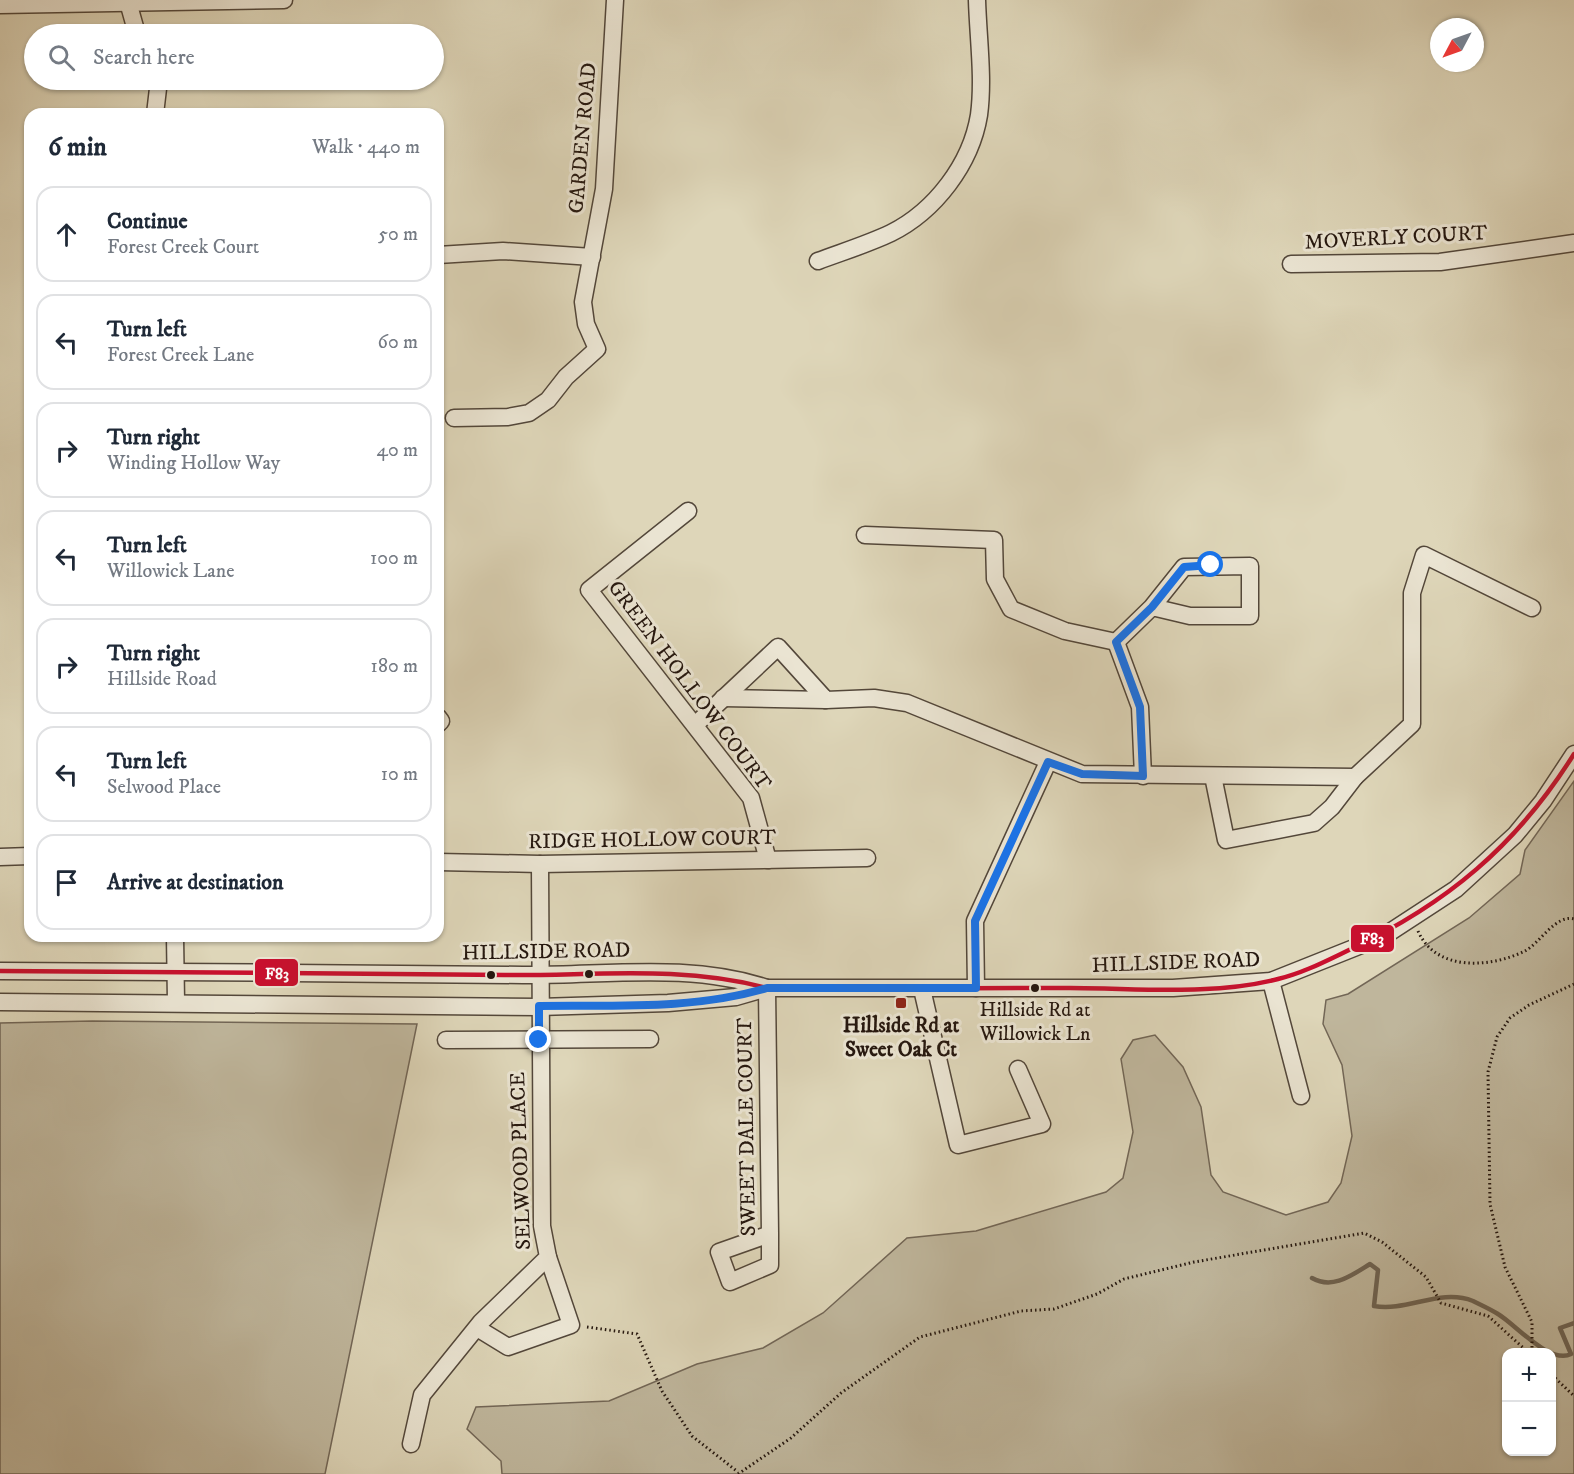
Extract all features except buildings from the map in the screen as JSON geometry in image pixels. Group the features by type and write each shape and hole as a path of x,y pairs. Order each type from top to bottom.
{"street":[{"path":"0,5 284,0"},
{"name":"GARDEN ROAD","path":"454,418 508,417 530,413 548,400 566,377 597,349 586,324 583,302 604,189 615,0"},
{"path":"818,261 892,233 936,201 957,171 968,149 979,116 981,95 977,0"},
{"path":"128,2 134,24"},
{"path":"156,108 158,90"},
{"name":"MOVERLY COURT","path":"1291,264 1440,262 1574,243"},
{"path":"444,255 503,251 592,257"},
{"name":"GREEN HOLLOW COURT","path":"688,511 589,590 751,798 768,860"},
{"path":"865,535 994,540 995,579 1011,609 1065,631 1116,642"},
{"path":"1213,776 1226,840 1314,823 1332,807 1355,777 1412,724 1412,593 1424,555 1532,608"},
{"path":"1116,642 1152,607 1184,567 1250,566 1250,616 1190,616 1152,607"},
{"path":"1116,642 1140,707 1143,776"},
{"path":"695,725 778,647 826,700"},
{"path":"723,698 826,700 874,698 907,703 1082,774 1355,777"},
{"name":"HILLSIDE ROAD","path":"0,1002 539,1006 668,1004 736,997 767,988 1173,988 1271,981 1384,936 1413,920 1456,889 1515,835 1543,801 1574,754"},
{"path":"976,988 975,921 1048,762"},
{"path":"0,857 24,856"},
{"name":"RIDGE HOLLOW COURT","path":"444,862 540,864 867,858"},
{"name":"SELWOOD PLACE","path":"411,1444 422,1395 477,1328 548,1257 542,1226 539,1040 540,864"},
{"path":"175,942 176,1002"},
{"name":"HILLSIDE ROAD","path":"0,971 539,975 674,972 742,980 767,988"},
{"path":"1271,981 1301,1096"},
{"name":"SWEET DALE COURT","path":"767,988 770,1234 770,1265 730,1282 719,1252 770,1234"},
{"path":"922,989 958,1145 1042,1124 1018,1070"},
{"path":"446,1040 650,1039"},
{"path":"477,1328 508,1347 571,1325 548,1257"}],"path":[{"path":"1413,920 1428,948 1442,958 1458,962 1486,963 1525,951 1557,923 1569,917 1574,919"},
{"path":"1531,1348 1532,1322 1505,1267 1490,1204 1488,1072 1497,1037 1510,1018 1529,1005 1574,984"},
{"path":"571,1325 637,1334 662,1391 692,1436 738,1473 792,1438 841,1393 920,1337 1021,1311 1054,1309 1097,1294 1124,1279 1194,1262 1309,1241 1364,1233 1382,1242 1426,1277 1441,1303 1488,1316 1526,1348"},
{"path":"1556,1380 1574,1396"}],"shaded area":[{"path":"1574,781 1574,1474 502,1474 501,1461 467,1429 476,1407 609,1401 697,1364 763,1348 823,1313 907,1238 976,1231 1106,1192 1123,1178 1133,1132 1121,1059 1133,1040 1155,1035 1183,1067 1201,1107 1211,1175 1223,1192 1286,1215 1328,1202 1341,1183 1352,1136 1342,1065 1323,1024 1326,1000 1348,994 1469,918 1520,874 1525,850"},
{"path":"92,1021 417,1024 325,1474 0,1474 0,1023"}],"waterway":[{"path":"1312,1278 1335,1282 1370,1264 1378,1270 1374,1306 1399,1306 1448,1297 1473,1301 1498,1314 1543,1349 1563,1356 1571,1354 1560,1328 1574,1323"}],"transit line":[{"name":"F83","path":"0,971 505,975 636,973 702,976 767,988 1175,990 1227,988 1278,979 1314,966 1417,913 1448,892 1504,844 1529,817 1574,754"}],"place":[{"name":"Hillside Rd at Willowick Ln","path":"1035,988"},
{"name":"Hillside Rd at Sweet Oak Ct","path":"901,1003"}],"route":[{"path":"539,1040 539,1006 668,1004 736,997 767,988 976,988 975,921 1048,762 1082,774 1143,776 1140,707 1116,642 1152,607 1184,567 1211,565"}]}
